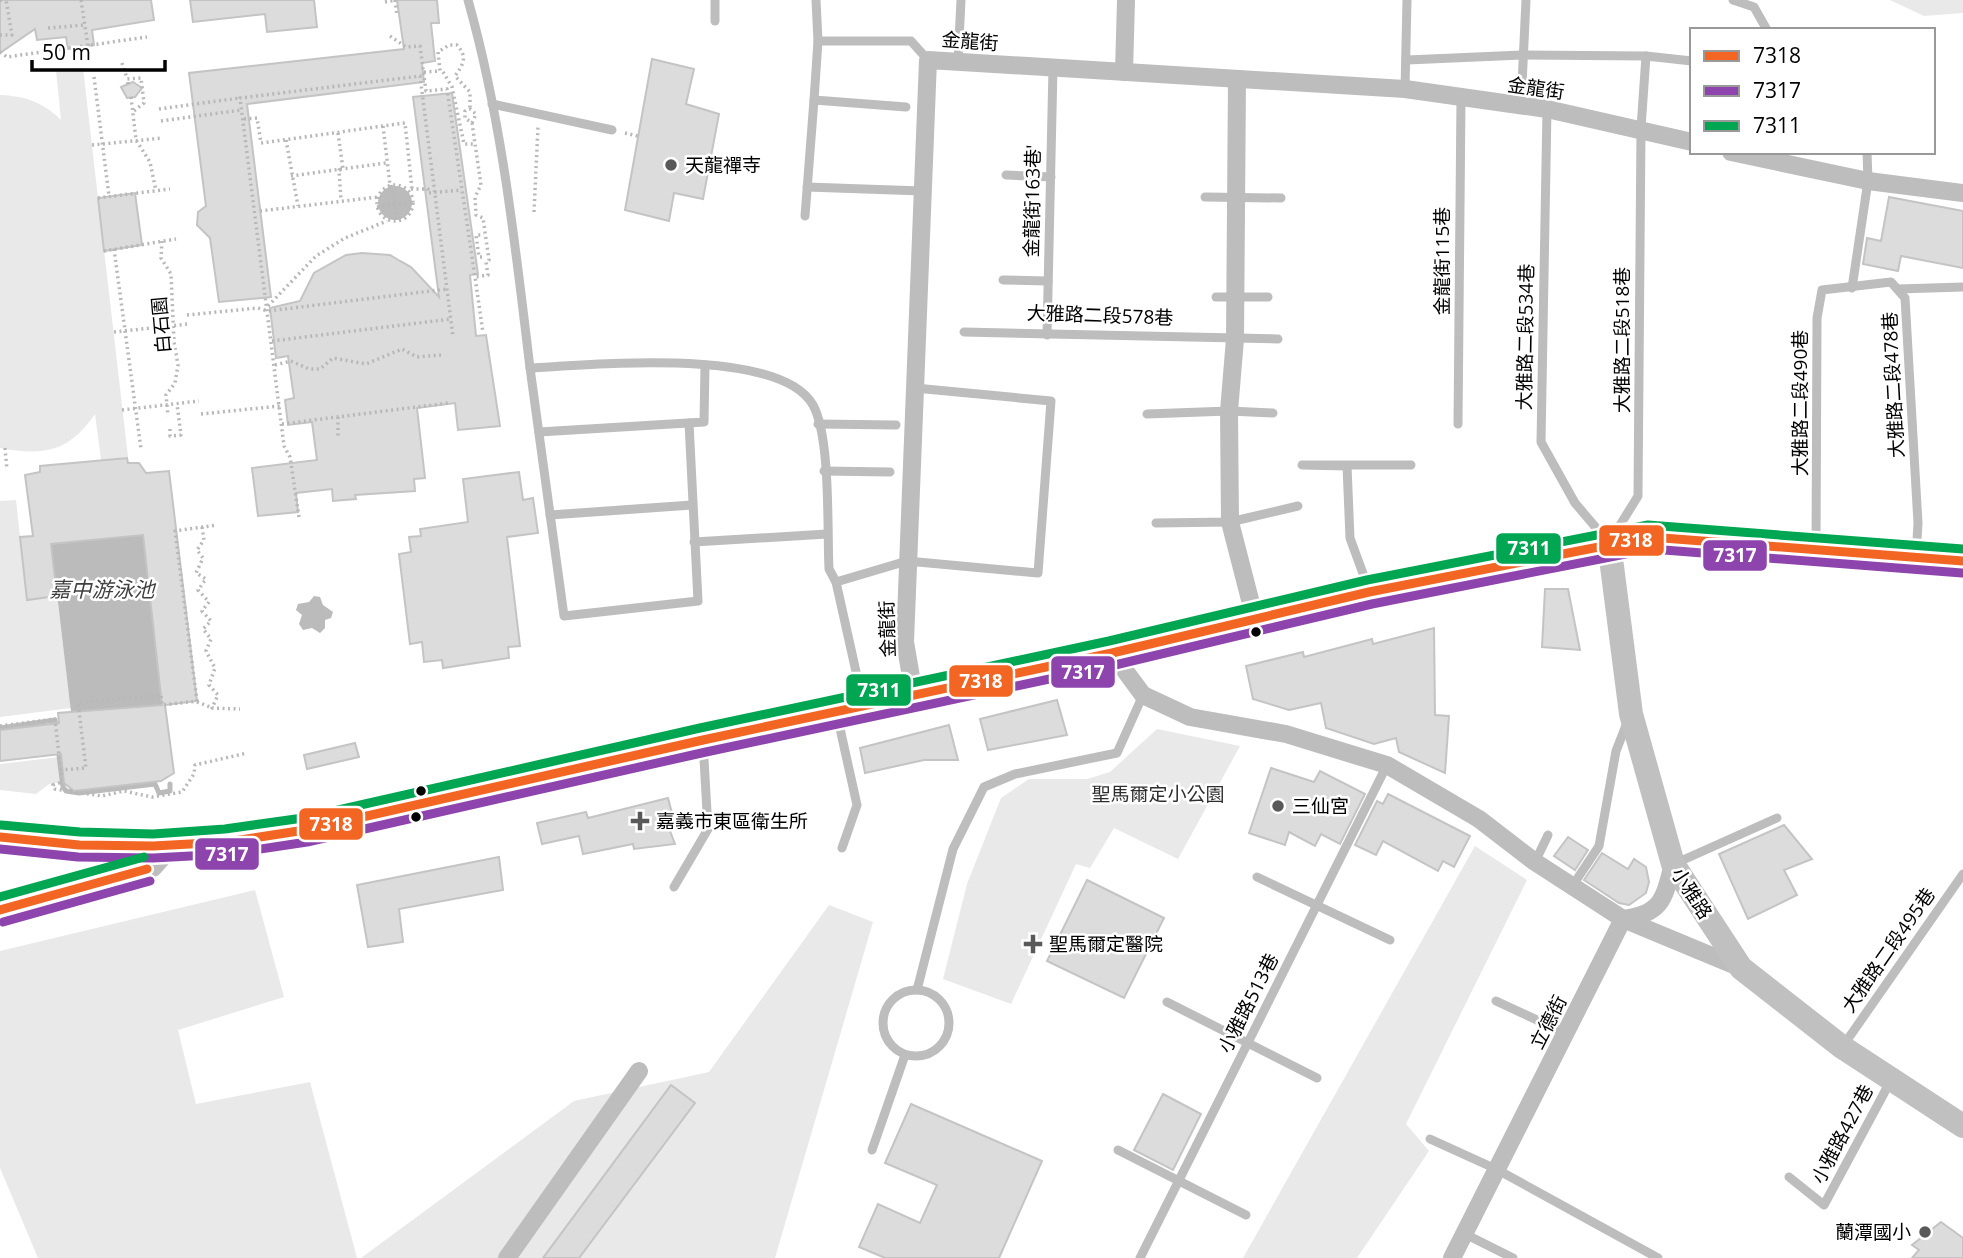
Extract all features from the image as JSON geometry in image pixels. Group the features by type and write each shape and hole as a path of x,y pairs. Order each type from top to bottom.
{"main road":[{"path":"0,837 78,847 170,849 253,840 343,823 703,740 1112,653 1369,592 1650,537 1816,547 1963,561"},
{"name":"小雅路","path":"1609,543 1630,714 1673,864 1741,968 1842,1047 1963,1126"}],"street":[{"path":"1124,72 1126,0"},
{"name":"金龍街","path":"914,694 905,642 928,60 1405,89 1547,109 1641,128 1690,141"},
{"path":"1237,79 1235,197 1225,297 1235,339 1229,411 1230,522 1255,619"},
{"path":"1753,155 1868,181 1963,193"},
{"path":"1112,653 1143,695 1190,717 1286,734 1387,765 1479,819 1535,862 1623,919 1741,968"},
{"path":"0,910 153,868 170,849"},
{"path":"1623,919 1642,916 1657,909 1673,864"},
{"name":"立德街","path":"1452,1258 1623,919"},
{"path":"507,1258 639,1071"}],"lane":[{"path":"468,0 507,183 564,616 698,601 689,423"},
{"path":"715,0 715,21"},
{"path":"805,216 818,41 816,0"},
{"path":"958,61 961,0"},
{"path":"1405,89 1407,0"},
{"path":"1521,107 1526,0"},
{"path":"1733,0 1754,7 1766,28"},
{"path":"818,41 912,41 928,60"},
{"path":"1407,60 1522,55 1646,56 1690,61"},
{"path":"1641,128 1646,56"},
{"name":"金龍街163巷'","path":"1047,335 1053,68"},
{"name":"金龍街115巷","path":"1458,424 1461,98"},
{"path":"814,100 906,107"},
{"path":"492,104 612,131"},
{"name":"大雅路二段534巷","path":"1547,109 1541,442 1576,503 1609,543"},
{"name":"大雅路二段518巷","path":"1609,543 1639,496 1641,128"},
{"path":"1852,288 1868,181 1867,154"},
{"path":"1006,176 1051,177"},
{"path":"807,187 922,191"},
{"path":"1205,197 1281,198"},
{"path":"1003,280 1048,281"},
{"name":"大雅路二段478巷","path":"1852,288 1891,282 1905,298 1917,523 1916,556"},
{"path":"1898,289 1963,286"},
{"name":"大雅路二段490巷","path":"1816,547 1817,318 1822,290 1852,288"},
{"path":"1225,297 1268,297"},
{"name":"大雅路二段578巷","path":"964,332 1278,339"},
{"path":"530,368 667,361 705,365 788,380 813,404 824,471 829,569 836,582 864,706"},
{"path":"539,432 704,422 705,365"},
{"path":"836,582 907,561 1038,573 1051,401 915,388"},
{"path":"1147,414 1229,411 1273,413"},
{"path":"818,424 897,425"},
{"path":"1369,592 1350,538 1347,466 1302,465 1411,465"},
{"path":"824,471 890,472"},
{"path":"550,515 692,505"},
{"path":"1156,523 1230,522 1298,506"},
{"path":"694,542 827,534"},
{"path":"917,990 953,849 984,787 1015,774 1117,753 1143,695"},
{"path":"836,712 857,805 842,848"},
{"path":"1573,885 1599,846 1616,751 1630,714"},
{"path":"674,887 708,829 703,740"},
{"name":"小雅路513巷","path":"1140,1258 1387,765"},
{"path":"1673,864 1777,818"},
{"path":"1535,862 1548,835"},
{"name":"大雅路二段495巷","path":"1842,1047 1963,874"},
{"path":"1257,877 1390,940"},
{"path":"917,990 939,998 946,1007 949,1030 937,1049 927,1055 905,1055 896,1050 884,1033 884,1012 897,996 917,990"},
{"path":"1496,1000 1565,1033"},
{"path":"1167,1002 1317,1078"},
{"path":"872,1150 905,1055"},
{"name":"小雅路427巷","path":"1789,1177 1824,1205 1892,1078"},
{"path":"1430,1139 1496,1169 1658,1258"},
{"path":"1118,1150 1247,1215"},
{"path":"1465,1234 1513,1258"}],"path":[{"path":"0,35 12,35 3,0"},
{"path":"81,0 88,46"},
{"path":"385,2 395,0 397,16"},
{"path":"48,29 85,25"},
{"path":"390,36 406,47 421,46 426,91 447,89 483,333"},
{"path":"0,52 7,57 147,37"},
{"path":"455,76 464,61 463,52 457,45 449,45 438,52 442,71 452,87 464,144 473,144"},
{"path":"122,63 128,81 141,78 144,103 134,111"},
{"path":"424,72 442,71 455,76 470,92 470,109"},
{"path":"159,109 421,76 453,337"},
{"path":"94,77 109,197"},
{"path":"131,97 136,140 150,162 156,191"},
{"path":"240,98 282,424 299,517"},
{"path":"470,109 465,111 465,118 471,123"},
{"path":"470,109 476,114 471,123 481,185 474,197 476,215 483,218 489,260 486,261"},
{"path":"161,121 242,110"},
{"path":"534,212 539,114"},
{"path":"243,120 257,118 261,143 405,123 413,202 408,213 397,221 387,221 345,238 316,256 268,308"},
{"path":"294,176 389,163 388,152 384,148 387,144 383,126"},
{"path":"338,133 341,201"},
{"path":"92,145 163,138"},
{"path":"286,140 298,206"},
{"path":"386,163 397,221"},
{"path":"260,211 378,197 391,185 402,185 410,190 428,189 428,193 462,190"},
{"path":"98,198 170,189"},
{"path":"378,197 377,206 387,221"},
{"path":"377,206 413,202"},
{"path":"475,277 488,275 486,261 479,257 476,236 485,235"},
{"path":"104,251 176,239"},
{"name":"白石園","path":"162,241 161,258 171,274 178,365 175,383 166,395 166,405"},
{"path":"114,249 141,449"},
{"path":"482,257 487,252"},
{"path":"187,315 447,289"},
{"path":"272,341 451,319"},
{"path":"114,332 188,324"},
{"path":"275,365 291,361 309,369 320,369 333,358 366,363 402,349 417,357 441,355"},
{"path":"122,410 199,401"},
{"path":"282,424 448,403"},
{"path":"170,429 170,436 181,435 177,404"},
{"path":"166,405 168,416"},
{"path":"201,414 280,406"},
{"path":"338,417 338,436"},
{"path":"5,448 7,470"},
{"path":"197,701 175,531 217,525"},
{"path":"202,527 204,540 197,550 202,558 196,573 206,579 198,590 209,602 202,611 211,621 203,629 211,639 206,651 215,668 209,685 218,695 212,708"},
{"path":"60,771 86,768 78,703 161,695 162,705 197,701 212,708 240,709"},
{"path":"0,726 55,719 62,782 53,785 55,789 71,794 102,796 124,792 152,797 182,792 194,774 195,765 247,753"}],"green space":[{"path":"1890,0 1963,0 1963,13 1924,16"},
{"path":"83,68 128,457 101,460 95,414 75,436 54,448 30,451 0,448 0,95 33,101 61,120 56,70"},
{"path":"16,500 27,599 57,596 71,708 0,717 0,501"},
{"name":"聖馬爾定小公園","path":"1157,729 1240,746 1178,859 1114,828 1090,868 1076,864 1011,1004 943,979 967,884 1001,798 1029,779 1087,779 1110,772"},
{"path":"59,757 62,782 49,784 36,794 0,790 0,764"},
{"path":"1475,846 1527,880 1406,1124 1429,1151 1357,1258 1243,1258"},
{"path":"255,890 284,997 178,1030 196,1104 310,1082 357,1258 38,1258 0,1168 0,951"},
{"path":"829,905 873,922 775,1258 361,1258 574,1101 709,1072"}],"water":[{"path":"395,186 407,191 412,203 407,215 395,220 383,215 378,203 383,191"},
{"name":"嘉中游泳池","path":"143,535 162,705 71,712 51,544"},
{"path":"314,596 320,597 323,605 333,612 331,618 325,620 325,628 320,633 312,628 303,630 299,624 302,615 296,610 298,604 309,602"}],"building":[{"path":"0,0 151,0 154,20 92,30 94,45 68,49 66,37 37,40 35,29 0,53"},
{"path":"190,0 314,0 317,27 267,32 265,14 193,22"},
{"path":"397,0 437,0 439,23 431,23 435,61 422,63 424,82 247,104 271,297 219,302 210,238 197,225 198,212 206,206 189,73 404,49"},
{"name":"天龍禪寺","path":"652,59 694,69 686,104 719,114 703,199 674,193 669,221 625,210"},
{"path":"133,82 142,88 135,97 127,98 121,87"},
{"path":"452,93 478,274 470,275 476,336 486,335 500,426 458,430 455,403 417,408 425,478 414,479 415,491 355,495 356,499 333,501 332,489 296,493 298,512 258,516 252,468 317,460 312,422 288,425 285,400 294,398 288,356 276,358 270,308 300,301 314,273 346,255 362,253 390,255 411,267 439,297 413,97"},
{"path":"135,193 142,245 104,251 98,198"},
{"path":"1889,197 1963,211 1963,268 1901,256 1898,271 1863,264 1867,238 1881,241"},
{"path":"127,458 128,463 139,463 146,473 169,471 197,701 165,705 174,773 161,781 74,791 64,783 61,754 0,761 0,730 59,723 58,713 162,705 143,535 51,544 57,596 27,600 20,537 33,536 25,475 40,472 40,466"},
{"path":"519,472 523,500 533,498 538,533 507,537 520,646 508,647 509,658 443,668 442,660 424,662 422,642 410,644 399,554 411,552 409,537 421,536 420,529 468,522 463,479"},
{"path":"1545,589 1568,589 1580,650 1542,647"},
{"path":"1434,628 1435,715 1449,716 1445,773 1399,752 1396,738 1374,744 1326,728 1321,703 1289,710 1253,699 1246,666 1303,652 1304,657 1372,639 1373,644"},
{"path":"1057,700 1067,735 988,750 980,719"},
{"path":"949,725 958,760 924,760 865,773 860,748"},
{"path":"355,743 359,757 307,769 304,755"},
{"path":"1271,768 1314,782 1320,771 1365,794 1340,844 1321,834 1315,846 1289,832 1285,845 1249,833"},
{"path":"1388,794 1470,836 1454,867 1443,861 1438,871 1383,841 1376,855 1355,845 1377,801 1383,804"},
{"path":"668,798 676,828 670,831 675,844 634,849 633,844 583,854 579,836 542,844 537,823 586,812 588,818"},
{"path":"1784,825 1812,859 1784,870 1797,895 1748,919 1719,854"},
{"path":"1568,837 1588,850 1575,870 1554,856"},
{"path":"1602,853 1628,869 1634,859 1646,867 1649,882 1646,893 1629,905 1619,903 1584,880"},
{"path":"499,857 503,890 399,909 403,942 368,947 357,885"},
{"path":"1087,880 1164,918 1124,998 1047,961"},
{"path":"671,1085 695,1103 579,1258 543,1258"},
{"path":"1163,1094 1201,1114 1173,1170 1134,1150"},
{"path":"911,1104 1042,1161 999,1258 885,1258 859,1247 878,1204 920,1223 937,1185 885,1163"},
{"path":"1941,1222 1963,1238 1963,1258 1912,1258 1919,1250 1912,1245"}],"waterway":[{"path":"0,728 55,720 56,728"},
{"path":"58,748 63,787 66,791 79,793 155,784 159,793 170,791 170,784"}],"transit line":[{"name":"7311","path":"1,825 80,832 153,834 225,829 303,818 700,728 1109,641 1367,580 1648,525 1963,549"},
{"name":"7318","path":"0,837 79,845 153,846 227,842 305,830 703,740 1112,653 1369,592 1650,537 1963,561"},
{"name":"7317","path":"0,849 78,857 153,858 228,854 307,842 706,752 1115,665 1372,604 1651,549 1962,573"},
{"name":"7311","path":"0,897 144,857"},
{"name":"7318","path":"0,910 147,869"},
{"name":"7317","path":"3,922 150,881"}],"place":[{"name":"天龍禪寺","path":"671,165"},
{"name":"三仙宮","path":"1278,806"},
{"name":"嘉義市東區衛生所","path":"640,821"},
{"name":"聖馬爾定醫院","path":"1033,944"},
{"name":"蘭潭國小","path":"1925,1232"}]}
